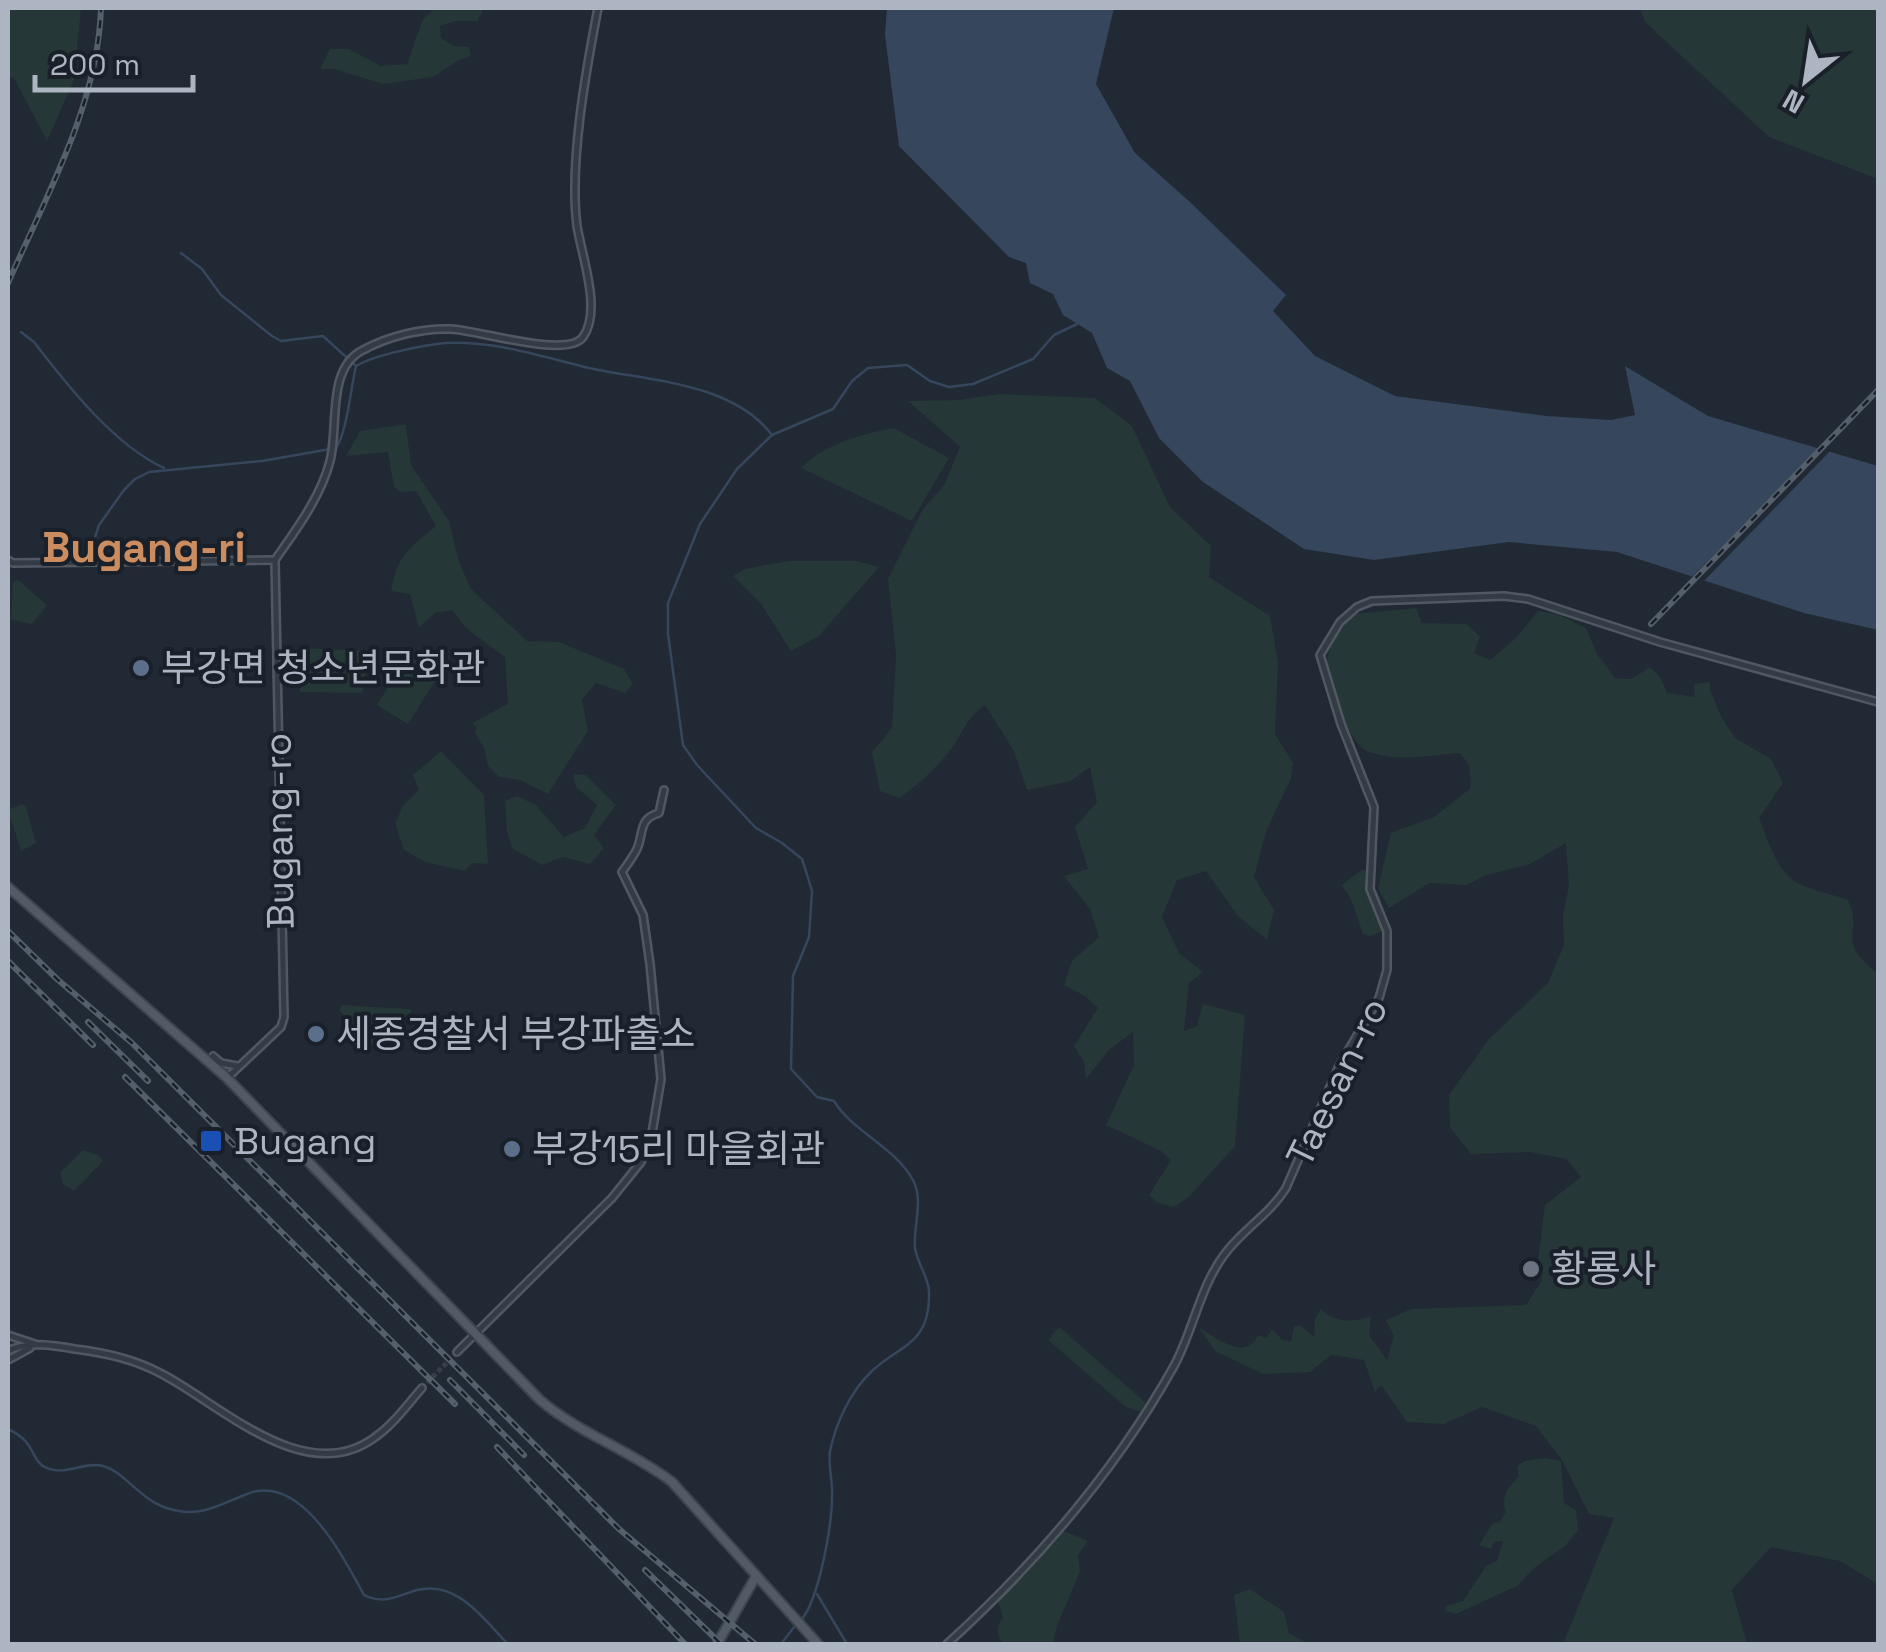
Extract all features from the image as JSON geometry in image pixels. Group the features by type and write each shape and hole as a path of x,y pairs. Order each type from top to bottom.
{"main road":[{"path":"8,887 227,1078 561,1417 672,1482 818,1644"},
{"path":"717,1644 757,1580"}],"street":[{"path":"9,560 275,560 319,489 331,455 345,364 351,356 426,330 473,332 553,346 568,346 582,338 592,314 577,223 576,192 582,102 598,8"},
{"name":"Bugang-ro","path":"227,1078 282,1027 284,1018 276,766 275,560"},
{"name":"Taesan-ro","path":"947,1644 1060,1526 1132,1436 1185,1344 1226,1252 1277,1202 1286,1188 1339,1066 1383,987 1387,931 1370,889 1374,807 1341,724 1320,656 1340,622 1357,607 1372,602 1452,596 1528,599 1623,632 1878,702"},
{"path":"456,1352 612,1198 641,1162 651,1139 661,1079 650,964 643,915 622,872 636,850 643,824 658,813 664,790"},
{"path":"213,1056 226,1066 240,1066"},
{"path":"8,1344 37,1345"},
{"path":"8,1344 107,1353 136,1362 279,1445 309,1453 332,1453 374,1439 422,1388"},
{"path":"8,1360 37,1345"}],"shaded area":[{"path":"8,8 81,8 74,80 47,141 14,78 8,76"},
{"path":"436,8 484,8 477,21 440,26 441,38 454,46 469,47 471,56 433,77 383,84 334,69 320,69 330,49 349,49 381,66 407,64 423,19"},
{"path":"1640,8 1878,8 1878,179 1769,137 1645,22"},
{"path":"998,394 1095,398 1132,426 1170,507 1211,546 1209,577 1270,616 1278,662 1275,734 1293,763 1291,778 1266,832 1254,877 1274,910 1267,940 1238,916 1206,871 1177,880 1162,917 1179,953 1203,972 1189,983 1184,1031 1197,1026 1203,1004 1245,1015 1235,1146 1189,1197 1174,1207 1158,1203 1149,1195 1171,1160 1161,1151 1106,1125 1134,1065 1133,1032 1109,1050 1086,1079 1084,1062 1074,1046 1098,1008 1064,985 1072,961 1099,937 1090,909 1064,876 1088,869 1075,827 1097,802 1090,767 1071,781 1027,790 1014,751 985,705 971,718 944,758 915,786 899,798 880,791 872,752 892,728 896,655 888,579 923,509 944,485 960,447 908,401"},
{"path":"406,425 411,465 449,521 458,559 471,589 527,641 559,642 624,669 633,684 625,693 596,683 582,700 588,731 548,794 520,780 499,777 488,766 475,733 477,728 472,723 508,704 505,657 467,629 452,610 435,613 419,628 410,594 391,591 406,553 436,526 416,491 401,492 394,487 388,452 346,456 360,431"},
{"path":"894,428 949,458 912,521 801,468 832,446"},
{"path":"788,561 856,561 879,567 819,636 791,651 761,604 733,576 745,569"},
{"path":"18,580 47,605 32,624 11,620 13,582"},
{"path":"1416,608 1422,623 1467,624 1480,637 1474,653 1490,660 1517,637 1538,611 1559,615 1586,628 1597,654 1615,678 1631,679 1650,667 1667,693 1695,697 1694,684 1710,682 1722,718 1735,738 1771,759 1783,783 1759,818 1775,856 1794,880 1848,900 1856,952 1878,974 1878,1584 1840,1561 1771,1547 1732,1590 1747,1644 1563,1644 1614,1518 1589,1514 1562,1460 1536,1426 1482,1407 1444,1424 1407,1422 1381,1385 1375,1392 1364,1360 1331,1355 1310,1372 1263,1374 1215,1351 1199,1328 1223,1342 1246,1347 1258,1335 1266,1338 1272,1330 1283,1340 1291,1341 1294,1327 1300,1325 1314,1337 1315,1319 1321,1309 1345,1320 1371,1316 1369,1335 1387,1360 1394,1336 1386,1320 1411,1309 1526,1305 1542,1280 1538,1262 1545,1205 1581,1177 1566,1159 1530,1152 1471,1154 1450,1127 1449,1095 1489,1039 1548,983 1564,945 1563,916 1569,886 1566,843 1530,864 1466,885 1430,883 1389,908 1378,888 1391,833 1434,817 1471,788 1469,765 1460,753 1390,757 1360,746 1340,711 1327,661 1333,642 1354,614"},
{"path":"301,648 369,651 362,693 300,692"},
{"path":"412,649 443,668 408,724 377,705"},
{"path":"441,751 484,795 488,864 472,863 465,871 425,862 404,850 395,823 404,804 419,790 413,775"},
{"path":"573,774 586,775 616,805 594,835 604,848 590,864 563,857 542,865 513,849 507,832 505,801 517,796 536,805 564,837 585,828 597,805 576,787"},
{"path":"22,804 36,843 21,851 8,810"},
{"path":"1361,870 1367,870 1367,885 1385,930 1370,936 1363,934 1342,885"},
{"path":"341,1005 412,1011 373,1046 340,1011"},
{"path":"83,1150 103,1161 74,1191 63,1184 60,1173"},
{"path":"1059,1327 1146,1403 1141,1412 1126,1407 1048,1340"},
{"path":"1545,1458 1561,1461 1564,1503 1576,1510 1578,1530 1517,1586 1456,1614 1445,1611 1446,1606 1463,1601 1486,1566 1497,1561 1503,1541 1494,1542 1491,1549 1479,1545 1493,1523 1499,1523 1506,1512 1505,1497 1519,1476 1517,1466"},
{"path":"1062,1530 1088,1541 1078,1555 1080,1572 1053,1644 1003,1644 999,1624 1003,1617 998,1602"},
{"path":"1250,1589 1284,1612 1289,1633 1309,1644 1240,1644 1234,1595"}],"water":[{"path":"887,8 1114,8 1096,84 1135,153 1286,295 1273,311 1315,356 1395,396 1546,416 1611,420 1635,415 1625,366 1708,416 1878,466 1878,630 1804,613 1617,552 1509,542 1374,560 1304,549 1203,482 1159,438 1130,381 1107,368 1092,333 1063,315 1053,294 1030,283 1026,263 1009,257 899,146 885,35"}],"pier":[{"path":"1821,445 1833,448 1701,584 1689,580"}],"waterway":[{"path":"181,253 202,269 221,295 272,336 281,341 323,336 356,366"},
{"path":"801,1620 819,1580 827,1543 832,1496 830,1451 840,1419 863,1380 912,1341 925,1322 929,1291 915,1248 918,1196 905,1168 834,1101 817,1097 791,1069 793,976 809,937 812,891 802,859 756,828 683,745 668,634 668,603 700,524 737,469 772,435 833,409 852,381 868,368 907,365 930,381 949,387 973,384 1033,359 1054,335 1077,324"},
{"path":"21,332 110,429 127,445 164,468"},
{"path":"90,553 99,525 124,490 149,472 262,461 336,448 346,421 356,366 425,346 463,343 500,347 688,387 735,404 772,435"},
{"path":"8,1429 24,1440 43,1466 58,1470 103,1466 153,1501 174,1510 203,1511 267,1490 285,1495 318,1522 364,1595 384,1599 432,1588 445,1591 469,1604 508,1644"},
{"path":"817,1594 847,1644"},
{"path":"781,1644 795,1626"}],"tunnel":[{"path":"422,1388 457,1352"}],"railway":[{"path":"8,283 80,115 91,80 101,8"},
{"path":"1651,624 1878,390"},
{"path":"8,931 132,1043 619,1529 755,1644"},
{"path":"8,961 93,1045"},
{"path":"88,1022 148,1081"},
{"path":"125,1077 455,1404"},
{"path":"450,1380 524,1455"},
{"path":"497,1447 685,1644"},
{"path":"645,1570 721,1644"}],"place":[{"name":"부강면 청소년문화관","path":"141,668"},
{"name":"세종경찰서 부강파출소","path":"316,1034"},
{"name":"Bugang","path":"211,1141"},
{"name":"부강15리 마을회관","path":"512,1149"},
{"name":"황룡사","path":"1531,1269"}],"district":[{"name":"Bugang-ri","path":"144,547"}]}
